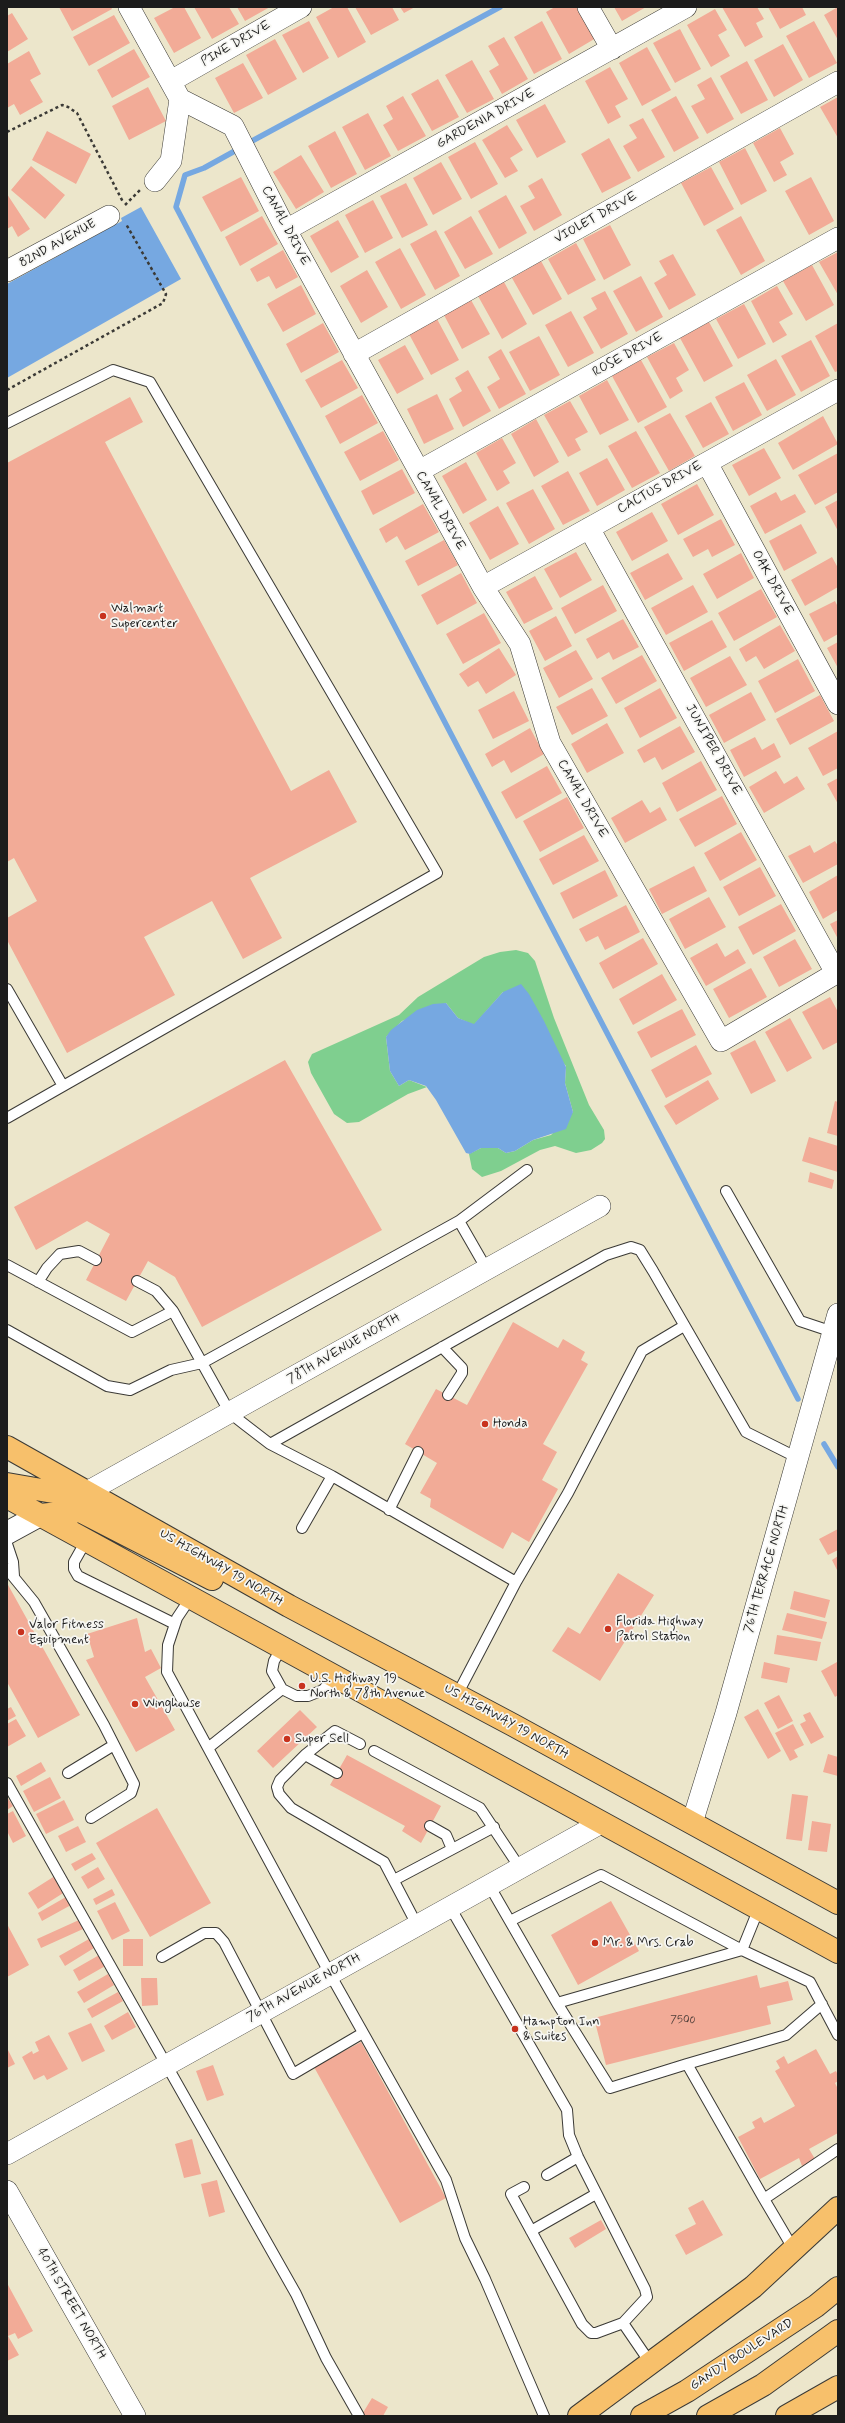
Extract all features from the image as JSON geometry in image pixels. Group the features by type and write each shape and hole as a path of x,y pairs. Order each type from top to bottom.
{"main road":[{"name":"US HIGHWAY 19 NORTH","path":"7,1447 289,1606 457,1694 838,1903"},
{"path":"7,1484 53,1492 87,1492"},
{"path":"7,1497 87,1539 838,1952"},
{"path":"40,1514 80,1511 259,1604 289,1606"},
{"path":"579,2416 753,2287 838,2208"},
{"name":"GANDY BOULEVARD","path":"642,2416 687,2391 816,2306 838,2288"},
{"path":"708,2416 763,2385 838,2331"},
{"path":"787,2416 838,2387"}],"street":[{"path":"129,7 180,99 171,161 155,182"},
{"name":"PINE DRIVE","path":"171,81 301,7"},
{"path":"588,7 612,49"},
{"name":"GARDENIA DRIVE","path":"286,230 686,7"},
{"name":"VIOLET DRIVE","path":"354,354 838,82"},
{"name":"CANAL DRIVE","path":"180,99 233,126 286,230 419,472 483,587 520,644 550,743 720,1040 837,972"},
{"name":"82ND AVENUE","path":"7,271 121,212"},
{"name":"ROSE DRIVE","path":"419,472 838,238"},
{"name":"CACTUS DRIVE","path":"483,587 707,463 835,397"},
{"name":"OAK DRIVE","path":"707,463 838,704"},
{"name":"JUNIPER DRIVE","path":"589,528 837,972"},
{"name":"78TH AVENUE NORTH","path":"87,1492 486,1268 600,1206"},
{"name":"76TH TERRACE NORTH","path":"692,1823 726,1713 836,1323"},
{"path":"7,1533 40,1514"},
{"name":"76TH AVENUE NORTH","path":"7,2154 601,1822"},
{"name":"40TH STREET NORTH","path":"7,2191 135,2416"}],"lane":[{"path":"7,423 113,370 150,382 437,873 7,1118"},
{"path":"7,989 63,1086"},
{"path":"7,1330 107,1386 130,1390 171,1370 202,1363 459,1221 527,1170"},
{"path":"726,1192 800,1321 836,1323"},
{"path":"459,1221 486,1268"},
{"path":"270,1444 606,1255 631,1247 640,1250 746,1432 798,1458"},
{"path":"38,1282 47,1268 60,1254 79,1251 96,1260"},
{"path":"7,1265 132,1332 173,1311"},
{"path":"137,1281 156,1291 173,1311 230,1413 270,1444 332,1476 516,1582"},
{"path":"457,1694 516,1582 568,1493 642,1350 684,1326"},
{"path":"442,1347 462,1368 462,1373 448,1395"},
{"path":"389,1510 418,1452"},
{"path":"302,1528 332,1476"},
{"path":"87,1539 74,1562 74,1569 78,1576 175,1624"},
{"path":"7,1544 13,1562 10,1572 34,1602 114,1745 134,1784 132,1793 91,1818"},
{"path":"191,1597 175,1624 168,1645 167,1672 330,1974 446,2180 465,2238 485,2279 544,2416"},
{"path":"282,1647 274,1661 272,1671 282,1689 296,1696 308,1696 323,1690 335,1676"},
{"path":"208,1748 282,1689"},
{"path":"360,1744 335,1731 305,1755 280,1780 277,1787 284,1802 291,1808 384,1862 417,1925"},
{"path":"68,1773 114,1745"},
{"path":"374,1750 480,1808 520,1868"},
{"path":"305,1755 337,1773"},
{"path":"7,1783 296,2294 326,2358 359,2416"},
{"path":"430,1826 446,1835 452,1849"},
{"path":"394,1880 494,1828"},
{"path":"510,1922 601,1875 742,1950 810,1982 838,2035"},
{"path":"489,1885 557,2003 610,2088 786,2035 822,2004"},
{"path":"450,1907 567,2110 569,2135 578,2157 645,2289 647,2297 623,2323 596,2333 587,2330 511,2194 524,2187"},
{"path":"742,1950 759,1908"},
{"path":"162,1957 204,1933 216,1933 224,1942 293,2074 363,2033"},
{"path":"557,2003 742,1950"},
{"path":"687,2064 794,2250"},
{"path":"764,2199 838,2149"},
{"path":"547,2175 578,2157"},
{"path":"531,2231 596,2194"},
{"path":"623,2323 651,2364"}],"path":[{"path":"7,132 62,105 72,110 80,120 125,222 166,294 163,303 7,390"},
{"path":"121,212 146,184 155,182"}],"green space":[{"path":"516,950 528,953 535,961 554,1018 589,1105 604,1130 605,1139 602,1143 591,1150 576,1153 555,1146 540,1150 501,1171 482,1177 472,1169 469,1154 481,1148 498,1148 506,1153 515,1151 533,1140 551,1135 573,1112 565,1083 566,1066 503,992 474,1025 458,1018 446,1003 402,1021 386,1037 390,1071 399,1086 409,1080 427,1087 408,1094 359,1122 347,1123 334,1114 311,1073 308,1062 312,1054 399,1015 418,997 484,957 500,952"}],"water":[{"path":"141,207 181,279 7,378 7,284 122,221 121,218"},
{"path":"521,984 529,994 544,1021 566,1067 565,1083 573,1112 566,1129 533,1140 515,1151 506,1153 498,1148 481,1148 470,1154 466,1153 436,1100 426,1086 409,1080 399,1086 390,1071 386,1037 391,1030 417,1010 433,1004 446,1003 458,1018 474,1024 503,992"}],"building":[{"path":"59,7 111,7 112,9 72,31"},
{"path":"175,7 184,7 201,38 174,53 154,18"},
{"path":"194,7 229,7 239,24 212,39"},
{"path":"237,7 270,7 245,21"},
{"path":"334,7 347,7 366,42 338,58 316,17"},
{"path":"355,7 392,7 399,20 371,35"},
{"path":"400,7 415,7 404,13"},
{"path":"555,7 579,7 596,38 569,54 546,12"},
{"path":"614,7 646,7 622,21"},
{"path":"722,7 757,7 764,19 756,23 763,37 745,47"},
{"path":"768,7 802,7 806,15 780,29"},
{"path":"838,7 838,40 824,15"},
{"path":"715,9 727,30 718,35 730,56 711,67 687,25"},
{"path":"12,13 28,39 7,52 7,16"},
{"path":"114,15 130,43 89,66 73,37"},
{"path":"309,21 329,58 303,73 282,35"},
{"path":"542,21 562,59 534,74 514,37"},
{"path":"814,21 837,63 809,78 786,36"},
{"path":"680,29 701,69 675,83 653,43"},
{"path":"504,37 528,79 502,94 489,71 499,65 488,46"},
{"path":"275,39 297,79 268,95 246,55"},
{"path":"783,44 803,80 774,97 754,60"},
{"path":"647,47 671,90 642,106 619,63"},
{"path":"134,49 150,77 112,98 97,70"},
{"path":"29,51 41,74 30,80 43,102 20,115 14,104 7,108 7,64"},
{"path":"472,60 494,99 467,113 445,75"},
{"path":"747,61 768,100 741,114 720,76"},
{"path":"243,63 263,98 234,113 215,78"},
{"path":"610,67 628,99 615,106 621,117 608,124 585,81"},
{"path":"711,77 734,119 707,134 691,106 705,99 697,85"},
{"path":"438,79 459,117 432,131 411,94"},
{"path":"148,87 166,121 129,140 112,106"},
{"path":"403,96 426,136 398,151 383,125 393,119 386,106"},
{"path":"676,96 699,138 674,152 651,110"},
{"path":"838,97 838,138 820,107"},
{"path":"545,104 566,142 537,158 516,120"},
{"path":"368,113 391,156 365,170 342,127"},
{"path":"643,118 665,157 638,172 623,146 637,138 629,125"},
{"path":"507,125 523,150 510,158 518,171 505,178 482,140"},
{"path":"780,128 794,154 780,162 787,175 774,182 753,143"},
{"path":"47,131 91,154 76,184 32,160"},
{"path":"335,131 357,174 331,188 308,146"},
{"path":"609,138 631,178 602,193 581,154"},
{"path":"475,142 498,184 471,199 448,157"},
{"path":"745,148 767,191 741,205 719,162"},
{"path":"301,155 324,192 296,209 273,172"},
{"path":"441,162 462,199 433,215 413,178"},
{"path":"31,166 65,195 45,219 11,190"},
{"path":"711,167 734,209 704,226 681,183"},
{"path":"241,177 259,211 221,232 202,197"},
{"path":"811,177 834,221 809,235 785,191"},
{"path":"542,178 562,215 534,231 520,206 535,198 528,186"},
{"path":"406,183 428,225 402,238 380,196"},
{"path":"7,194 30,229 18,237 12,226 7,229"},
{"path":"506,195 527,233 499,249 478,211"},
{"path":"373,200 393,238 365,253 345,215"},
{"path":"262,216 278,244 240,266 225,237"},
{"path":"471,216 493,254 465,269 444,232"},
{"path":"741,216 765,261 741,275 716,230"},
{"path":"338,220 359,257 331,273 310,236"},
{"path":"610,225 631,265 604,280 583,239"},
{"path":"436,230 460,276 435,290 410,244"},
{"path":"576,243 596,280 568,295 548,259"},
{"path":"400,248 426,295 401,309 375,262"},
{"path":"283,250 298,277 276,289 269,276 257,282 250,269"},
{"path":"838,252 838,295 819,262"},
{"path":"673,254 696,295 669,310 654,283 667,275 659,261"},
{"path":"541,261 562,299 533,315 512,278"},
{"path":"812,265 834,305 806,321 783,281"},
{"path":"367,270 388,307 361,323 340,286"},
{"path":"641,276 663,317 636,332 613,291"},
{"path":"504,282 527,324 502,339 478,296"},
{"path":"301,285 316,314 283,332 267,304"},
{"path":"777,286 793,314 779,322 787,335 773,343 751,301"},
{"path":"605,291 628,334 601,349 583,317 597,309 591,298"},
{"path":"471,300 490,334 462,349 444,315"},
{"path":"744,304 766,344 738,359 716,319"},
{"path":"571,311 594,353 568,367 545,325"},
{"path":"437,319 459,360 431,375 409,334"},
{"path":"709,322 733,366 704,382 680,338"},
{"path":"323,323 339,352 301,373 286,344"},
{"path":"838,323 838,371 835,372 815,336"},
{"path":"539,336 560,375 530,391 509,352"},
{"path":"811,340 830,376 801,392 781,356"},
{"path":"674,343 689,370 676,378 683,391 670,399 647,357"},
{"path":"405,345 424,379 397,394 378,360"},
{"path":"501,349 526,394 499,409 487,387 500,379 488,357"},
{"path":"776,359 796,395 767,411 747,375"},
{"path":"342,360 358,388 321,408 305,380"},
{"path":"641,360 667,407 638,423 612,376"},
{"path":"468,370 491,411 463,427 449,399 462,391 455,378"},
{"path":"607,380 629,420 600,435 579,396"},
{"path":"744,382 762,415 733,431 715,397"},
{"path":"437,394 454,429 424,444 407,409"},
{"path":"362,395 378,423 340,444 325,416"},
{"name":"Walmart Supercenter","path":"130,397 143,422 105,442 291,791 329,770 357,822 250,878 282,938 243,959 212,901 144,937 175,995 67,1053 7,940 7,918 37,901 14,858 7,862 7,463"},
{"path":"570,401 588,432 575,439 581,450 568,457 544,415"},
{"path":"711,402 729,434 703,448 685,416"},
{"path":"670,413 695,456 669,471 644,427"},
{"path":"823,416 838,444 793,470 778,443"},
{"path":"536,419 559,462 534,477 511,434"},
{"path":"383,431 399,460 360,481 344,452"},
{"path":"636,431 660,473 632,488 608,446"},
{"path":"502,438 516,463 503,471 510,483 497,491 476,453"},
{"path":"764,448 781,478 749,496 732,465"},
{"path":"838,453 838,492 815,505 798,475"},
{"path":"607,458 625,490 597,506 579,473"},
{"path":"466,462 487,500 463,514 442,476"},
{"path":"402,469 415,493 373,515 361,491"},
{"path":"568,471 590,511 563,525 541,486"},
{"path":"697,484 714,515 678,535 661,504"},
{"path":"533,489 555,529 529,544 506,503"},
{"path":"776,492 781,501 795,494 806,512 765,534 750,506"},
{"path":"838,500 838,531 825,507"},
{"path":"423,504 439,532 405,550 397,536 386,543 379,529"},
{"path":"498,506 519,544 490,560 469,523"},
{"path":"652,512 668,541 632,561 616,532"},
{"path":"721,519 735,545 712,557 708,549 693,557 683,539"},
{"path":"801,524 817,553 784,571 769,541"},
{"path":"444,540 458,565 418,586 405,561"},
{"path":"576,552 592,580 560,598 544,569"},
{"path":"668,553 683,579 645,600 630,573"},
{"path":"741,553 754,578 717,599 703,574"},
{"path":"832,557 838,568 838,587 805,606 791,580"},
{"path":"461,573 477,603 437,625 421,595"},
{"path":"535,576 553,609 524,624 506,592"},
{"path":"603,585 617,611 575,634 561,608"},
{"path":"693,585 708,612 666,635 651,608"},
{"path":"761,589 777,617 734,641 718,613"},
{"path":"835,601 838,607 838,634 824,642 809,614"},
{"path":"484,613 501,643 463,664 446,634"},
{"path":"556,616 572,646 545,661 529,631"},
{"path":"623,619 639,647 613,660 609,652 597,659 586,639"},
{"path":"712,620 727,647 684,671 669,643"},
{"path":"780,625 795,651 764,669 756,656 746,662 739,649"},
{"path":"838,642 838,668 827,648"},
{"path":"499,648 516,675 486,694 478,681 468,687 459,674"},
{"path":"576,650 593,679 559,698 543,668"},
{"path":"642,655 657,681 616,704 601,678"},
{"path":"730,656 747,685 706,707 690,678"},
{"path":"798,659 815,691 775,713 758,681"},
{"path":"592,688 608,716 572,735 556,707"},
{"path":"660,688 677,718 640,738 624,708"},
{"path":"514,691 529,721 493,739 478,710"},
{"path":"751,692 766,720 724,743 709,715"},
{"path":"820,695 834,721 790,745 776,719"},
{"path":"607,723 624,753 587,773 571,744"},
{"path":"680,726 695,752 662,770 655,757 644,763 637,750"},
{"path":"530,728 544,754 511,773 504,760 492,767 485,754"},
{"path":"838,731 838,768 823,776 808,748"},
{"path":"755,737 762,750 774,743 781,757 744,777 730,750"},
{"path":"701,761 717,790 677,812 662,783"},
{"path":"547,766 562,793 516,819 501,792"},
{"path":"776,771 784,784 797,776 805,789 764,813 749,787"},
{"path":"838,778 838,804 827,784"},
{"path":"722,796 737,824 695,847 679,819"},
{"path":"567,797 584,828 540,852 523,821"},
{"path":"642,800 650,813 660,807 667,820 625,843 611,818"},
{"path":"741,832 757,860 720,881 704,853"},
{"path":"584,835 599,861 553,885 539,859"},
{"path":"835,841 838,846 838,864 803,883 788,856 810,845 814,853"},
{"path":"694,866 707,891 662,914 649,889"},
{"path":"760,867 776,896 739,916 723,887"},
{"path":"605,870 618,896 573,919 560,893"},
{"path":"838,875 838,910 823,919 809,892"},
{"path":"709,897 726,927 685,949 669,919"},
{"path":"781,904 796,931 753,955 738,927"},
{"path":"626,905 640,932 605,950 598,936 586,942 579,929"},
{"path":"838,920 838,939 830,924"},
{"path":"643,938 658,964 613,989 599,963"},
{"path":"795,939 812,969 779,987 763,957"},
{"path":"717,943 725,957 738,949 746,963 706,986 690,958"},
{"path":"751,968 767,997 729,1018 713,989"},
{"path":"662,974 677,1000 633,1025 619,999"},
{"path":"830,997 838,1012 838,1042 823,1050 802,1012"},
{"path":"682,1009 696,1035 651,1058 637,1032"},
{"path":"790,1018 812,1058 787,1072 765,1032"},
{"path":"755,1040 776,1081 751,1094 730,1053"},
{"path":"696,1045 712,1074 666,1098 651,1070"},
{"path":"285,1060 382,1230 202,1327 175,1277 148,1261 126,1301 86,1280 110,1234 87,1221 36,1250 14,1207"},
{"path":"708,1080 719,1099 676,1125 664,1106"},
{"path":"835,1101 838,1102 838,1136 827,1133"},
{"path":"809,1137 838,1146 838,1172 802,1161"},
{"path":"810,1172 834,1180 832,1189 808,1182"},
{"name":"Honda","path":"513,1322 558,1348 563,1339 585,1352 581,1360 588,1364 543,1444 557,1452 542,1480 558,1489 529,1542 512,1532 503,1549 430,1507 431,1499 420,1493 437,1463 405,1444 436,1389 467,1405"},
{"path":"838,1529 838,1550 828,1555 819,1539"},
{"path":"838,1556 838,1572 832,1560"},
{"name":"Florida Highway Patrol Station","path":"618,1573 654,1595 600,1681 552,1651 568,1627 580,1634"},
{"name":"Valor Fitness Equipment","path":"7,1583 80,1715 38,1738 7,1682"},
{"path":"794,1591 830,1600 825,1618 790,1609"},
{"path":"787,1613 827,1622 822,1639 782,1630"},
{"name":"Winghouse","path":"137,1618 145,1652 151,1649 161,1668 145,1677 175,1730 136,1752 86,1660 94,1657 87,1634"},
{"path":"777,1635 821,1642 817,1661 774,1654"},
{"path":"764,1662 790,1668 787,1683 761,1678"},
{"path":"837,1662 838,1695 835,1697 821,1671"},
{"path":"779,1695 793,1721 778,1729 764,1703"},
{"path":"11,1707 16,1716 7,1721 7,1709"},
{"path":"758,1709 781,1751 768,1759 744,1717"},
{"name":"Super Sell","path":"300,1710 317,1727 273,1768 257,1751"},
{"path":"810,1712 824,1737 811,1744 800,1724 806,1721 803,1715"},
{"path":"16,1719 26,1736 7,1747 7,1724"},
{"path":"793,1724 804,1745 794,1750 798,1757 790,1761 775,1733"},
{"path":"828,1754 838,1757 838,1776 823,1772"},
{"path":"347,1755 441,1806 421,1843 402,1831 405,1826 330,1785"},
{"path":"41,1762 46,1771 21,1786 16,1776"},
{"path":"50,1777 61,1798 34,1812 23,1791"},
{"path":"792,1794 808,1796 802,1841 786,1839"},
{"path":"7,1797 13,1806 7,1810"},
{"path":"64,1800 74,1820 46,1834 36,1814"},
{"path":"157,1808 211,1903 150,1937 96,1843"},
{"path":"13,1811 26,1836 13,1843 7,1831 7,1814"},
{"path":"812,1821 831,1824 827,1852 808,1850"},
{"path":"78,1826 86,1842 66,1852 58,1836"},
{"path":"92,1853 96,1859 75,1871 71,1864"},
{"path":"98,1867 105,1879 88,1889 81,1877"},
{"path":"58,1874 68,1890 38,1909 28,1893"},
{"path":"112,1889 115,1895 96,1905 93,1899"},
{"path":"66,1897 71,1905 42,1921 38,1913"},
{"name":"Mr. & Mrs. Crab","path":"611,1901 639,1951 578,1985 551,1935"},
{"path":"115,1902 130,1931 112,1940 97,1911"},
{"path":"79,1920 83,1929 41,1948 37,1939"},
{"path":"7,1924 29,1965 7,1977"},
{"path":"89,1939 94,1948 65,1966 59,1956"},
{"path":"123,1939 143,1939 143,1966 123,1966"},
{"path":"101,1954 107,1965 79,1981 73,1970"},
{"path":"108,1974 114,1985 84,2003 77,1992"},
{"path":"757,1975 760,1988 788,1981 793,2000 767,2006 771,2024 606,2065 594,2018"},
{"path":"141,1978 157,1978 158,2005 142,2006"},
{"path":"118,1992 123,2001 92,2018 87,2009"},
{"path":"128,2012 136,2027 112,2040 104,2026"},
{"path":"91,2023 105,2051 82,2062 68,2033"},
{"path":"49,2035 68,2069 47,2080 44,2075 34,2080 22,2057 32,2051 33,2054 39,2051 35,2042"},
{"path":"361,2042 446,2198 400,2223 314,2067"},
{"path":"7,2048 15,2064 7,2068"},
{"path":"816,2049 830,2074 836,2071 838,2075 838,2081 835,2083 838,2089 838,2133 809,2149 815,2159 802,2166 799,2158 760,2179 738,2137 755,2128 752,2122 761,2117 764,2123 795,2106 775,2071 780,2068 776,2061 784,2056 788,2064"},
{"path":"213,2065 224,2095 207,2101 196,2071"},
{"path":"192,2139 201,2174 184,2178 175,2144"},
{"path":"217,2180 225,2212 209,2217 201,2184"},
{"path":"703,2200 723,2235 686,2255 675,2235 696,2224 688,2208"},
{"path":"601,2220 606,2229 575,2248 569,2238"},
{"path":"7,2283 33,2331 18,2339 15,2333 8,2336 19,2355 7,2361"},
{"path":"372,2398 388,2407 383,2416 361,2416"}],"waterway":[{"path":"252,141 500,7"},
{"path":"233,152 204,168 185,175 176,207 798,1399"},
{"path":"824,1444 838,1467"}],"place":[{"name":"Walmart Supercenter","path":"103,616"},
{"name":"Honda","path":"485,1424"},
{"name":"Florida Highway Patrol Station","path":"608,1629"},
{"name":"Valor Fitness Equipment","path":"21,1632"},
{"name":"U.S. Highway 19 North & 78th Avenue","path":"302,1686"},
{"name":"Winghouse","path":"135,1704"},
{"name":"Super Sell","path":"287,1739"},
{"name":"Mr. & Mrs. Crab","path":"595,1943"},
{"name":"Hampton Inn & Suites","path":"515,2029"}]}
